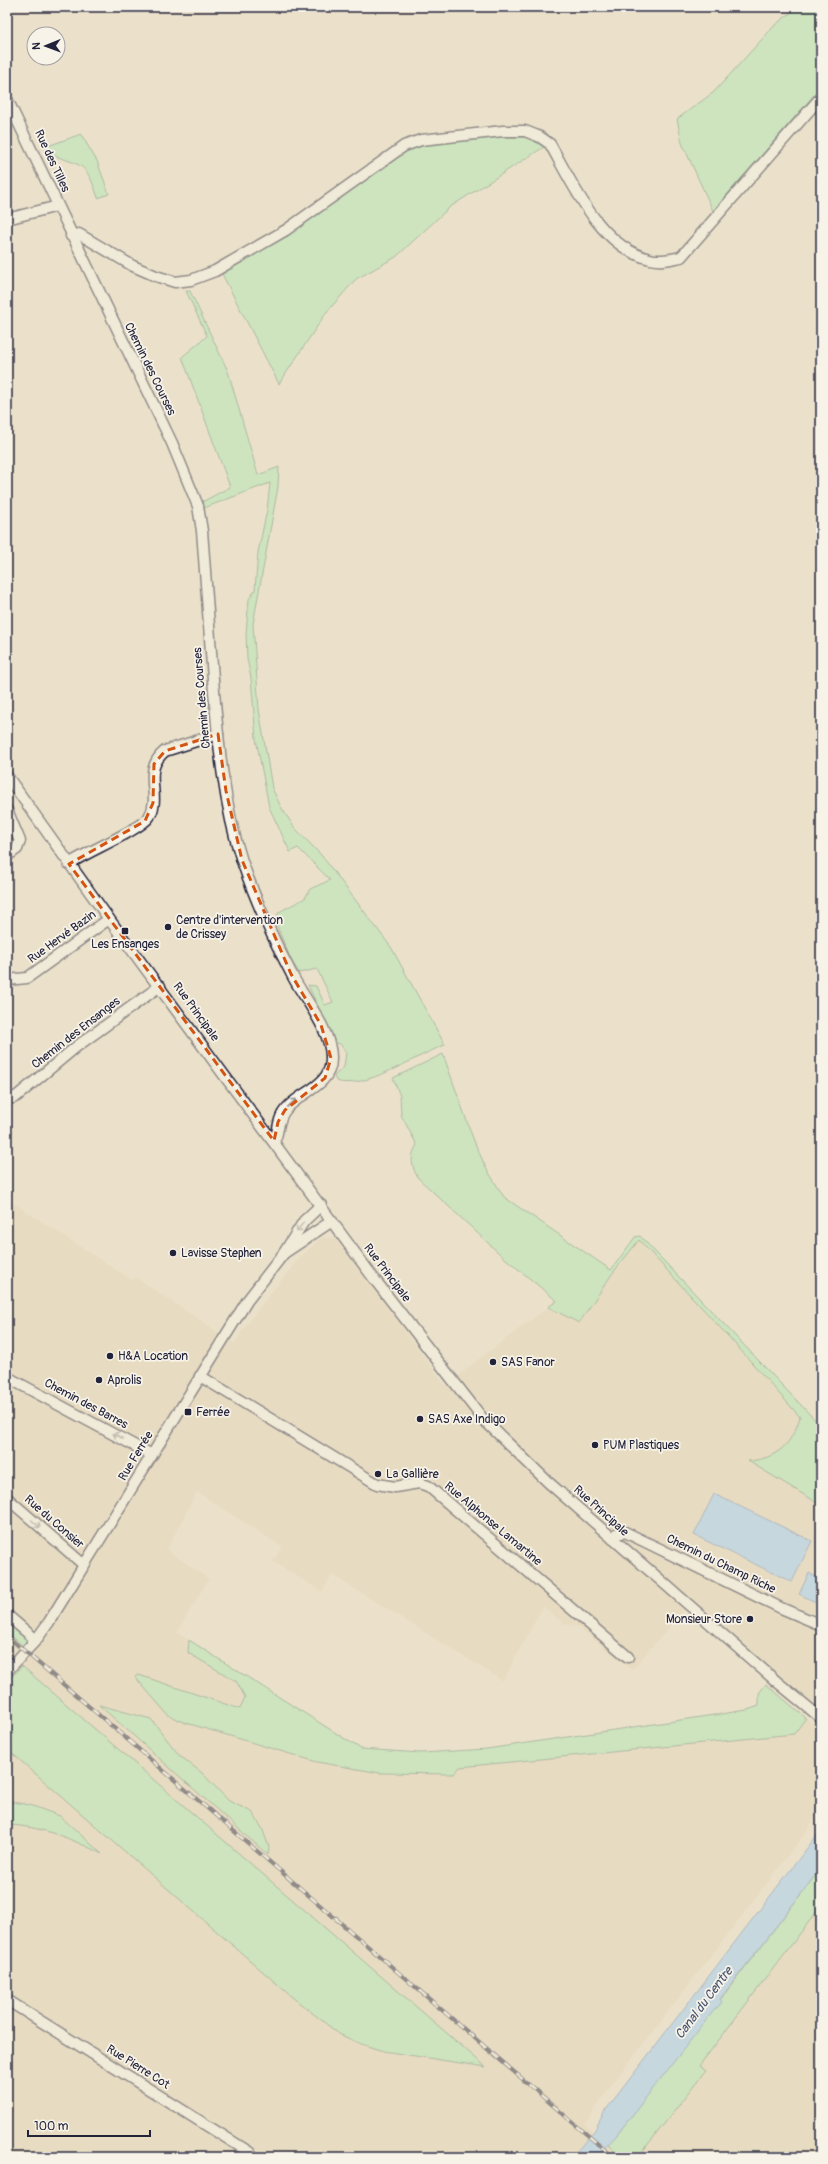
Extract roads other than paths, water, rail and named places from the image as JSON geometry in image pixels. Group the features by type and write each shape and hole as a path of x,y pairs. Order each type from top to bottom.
{"street":[{"path":"71,236 79,234 133,266 175,282 190,280 215,271 286,230 404,146 433,137 503,131 525,131 540,137 550,144 598,222 613,238 630,252 651,259 664,260 681,257 821,97"},
{"name":"Rue des Tilles","path":"7,99 71,236"},
{"path":"7,219 58,206"},
{"name":"Chemin des Courses","path":"71,236 172,443 198,506 202,530 218,734 226,791 242,860 259,903 288,967 321,1025 329,1046 330,1065 321,1082 301,1096 285,1110 278,1122 276,1138 274,1141"},
{"path":"69,864 129,831 149,816 153,803 152,770 159,757 165,752 218,734"},
{"name":"Rue Principale","path":"7,776 109,919 160,986 332,1221 483,1420 613,1539 819,1717"},
{"path":"7,810 20,841 17,849 7,856"},
{"name":"Rue Hervé Bazin","path":"7,980 27,978 109,919"},
{"name":"Chemin des Ensanges","path":"7,1096 13,1098 17,1096 76,1047 160,986"},
{"name":"Rue Ferrée","path":"7,1671 36,1640 259,1284 284,1253 304,1221 321,1206"},
{"name":"Rue Ferrée","path":"284,1253 332,1221"},
{"name":"Rue Alphonse Lamartine","path":"200,1376 377,1484 394,1487 419,1483 428,1486 628,1657"},
{"name":"Chemin des Barres","path":"7,1377 152,1455"},
{"name":"Rue du Consier","path":"7,1498 84,1565"},
{"name":"Chemin du Champ Riche","path":"613,1539 616,1534 625,1532 781,1608 821,1625"},
{"path":"7,1615 36,1640"},
{"name":"Rue Pierre Cot","path":"7,2000 249,2152 254,2157"}],"water":[{"path":"714,1494 812,1541 792,1582 694,1535"},
{"path":"809,1573 821,1580 821,1600 819,1604 799,1594"},
{"name":"Canal du Centre","path":"821,1830 821,1868 720,1999 722,2002 717,2009 715,2009 616,2136 596,2157 572,2157 594,2131 605,2111"}],"railway":[{"path":"7,1636 613,2157"}],"place":[{"name":"Centre d'intervention de Crissey","path":"168,927"},
{"name":"Les Ensanges","path":"125,931"},
{"name":"Lavisse Stephen","path":"173,1253"},
{"name":"H&A Location","path":"110,1356"},
{"name":"SAS Fanor","path":"493,1362"},
{"name":"Aprolis","path":"99,1380"},
{"name":"Ferrée","path":"188,1412"},
{"name":"SAS Axe Indigo","path":"420,1419"},
{"name":"PUM Plastiques","path":"595,1445"},
{"name":"La Gallière","path":"378,1474"},
{"name":"Monsieur Store","path":"750,1619"}]}
